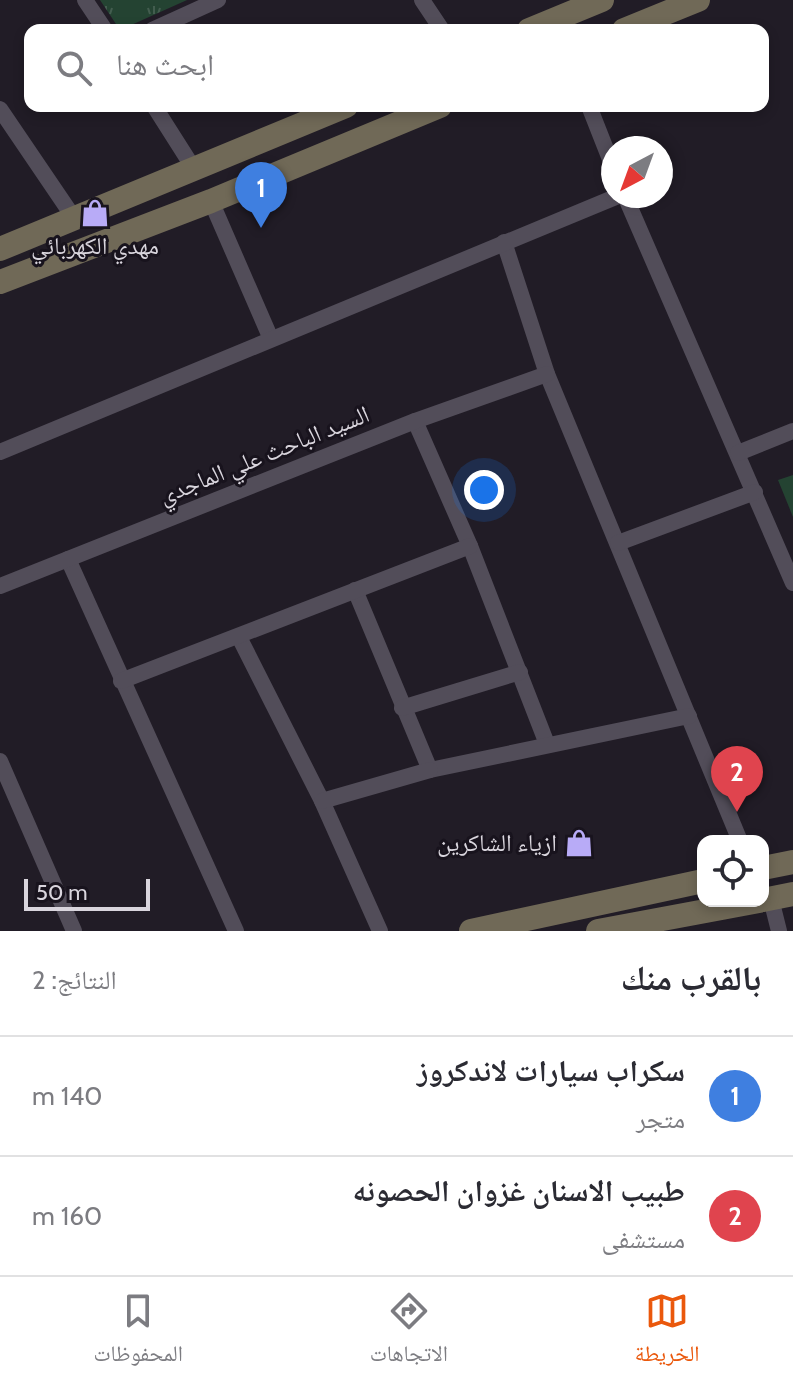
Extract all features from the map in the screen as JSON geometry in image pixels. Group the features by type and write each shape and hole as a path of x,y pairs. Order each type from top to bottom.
{"street":[{"path":"85,0 101,24"},
{"path":"165,24 218,0"},
{"path":"422,0 438,24"},
{"path":"540,24 572,6 602,0"},
{"path":"639,24 698,0"},
{"path":"0,109 74,218"},
{"path":"158,112 194,169"},
{"path":"0,249 332,112"},
{"path":"0,282 211,201 426,112"},
{"path":"591,112 601,136"},
{"path":"211,201 271,339"},
{"path":"0,452 601,203"},
{"path":"630,208 793,583"},
{"path":"504,242 547,374 738,835"},
{"name":"السيد الباحث علي الماجدي","path":"0,586 415,421 547,374"},
{"path":"415,421 470,546 547,744"},
{"path":"738,453 793,431"},
{"path":"618,543 755,492"},
{"path":"121,681 470,546"},
{"path":"68,559 236,931"},
{"path":"355,590 430,770"},
{"path":"239,637 322,801 380,931"},
{"path":"402,708 520,672"},
{"path":"322,801 430,770 689,716"},
{"path":"0,761 74,931"},
{"path":"769,867 793,862"},
{"path":"471,931 697,882"},
{"path":"598,931 772,898 779,931"}],"green space":[{"path":"100,0 187,0 133,24 116,24"},
{"path":"793,475 793,517 778,480"}],"place":[{"name":"مهدي الكهربائي","path":"95,213"},
{"name":"سكراب سيارات لاندكروز","path":"261,228"},
{"name":"طبيب الاسنان غزوان الحصونه","path":"737,812"},
{"name":"ازياء الشاكرين","path":"579,843"}]}
